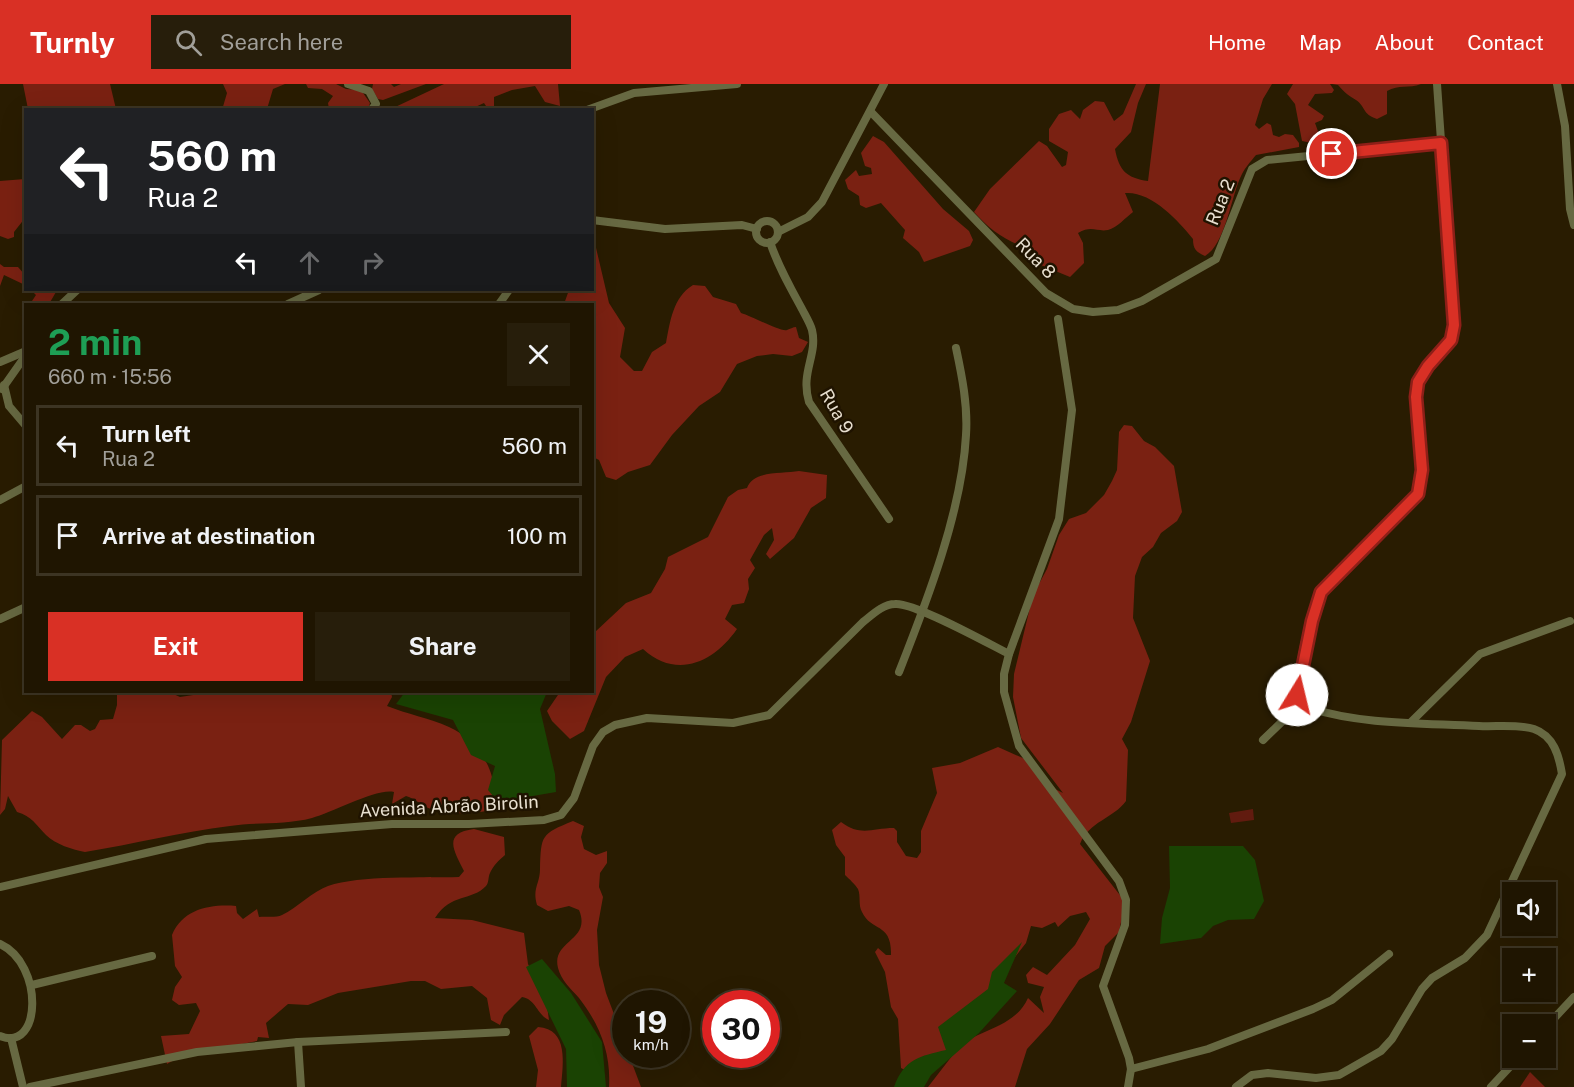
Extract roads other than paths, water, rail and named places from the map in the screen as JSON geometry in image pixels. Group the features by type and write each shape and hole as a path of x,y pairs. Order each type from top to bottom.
{"street":[{"path":"348,84 370,87 375,104 372,108"},
{"path":"593,108 634,93 737,84"},
{"path":"778,232 807,217 822,202 854,138 872,112 884,84"},
{"path":"1293,711 1291,702 1297,695 1312,621 1321,592 1418,494 1422,470 1416,397 1418,382 1428,366 1451,340 1454,325 1437,84"},
{"path":"1557,84 1565,126 1570,209 1574,225"},
{"name":"Rua 8","path":"872,112 1046,292 1073,309 1093,312 1118,310 1142,301 1216,258"},
{"name":"Rua 2","path":"1216,258 1252,169 1267,160 1441,143"},
{"path":"594,220 665,229 742,225 757,229"},
{"path":"763,222 770,222 775,225 778,232 776,239 770,242 760,240 757,229 763,222"},
{"name":"Rua 9","path":"770,242 777,263 812,329 813,348 806,374 805,389 810,402 889,519"},
{"path":"63,303 75,291"},
{"path":"290,303 317,291"},
{"path":"1058,319 1072,410 1059,519 1009,654 1004,674 1004,692 1019,746 1119,881 1126,900 1125,925 1103,986 1131,1069 1128,1087"},
{"path":"899,672 922,612 952,513 966,434 963,382 956,348"},
{"path":"0,362 24,354"},
{"path":"24,356 2,389 9,406 24,424"},
{"path":"0,500 24,487"},
{"name":"Avenida Abrão Birolin","path":"0,887 206,839 392,824 469,824 544,819 561,815 574,798 593,746 603,732 615,725 647,718 733,723 770,716 874,613 894,604 922,612 1009,654"},
{"path":"0,619 24,608"},
{"path":"1411,723 1480,654 1570,621"},
{"path":"1297,695 1303,695 1308,699 1309,708"},
{"path":"1236,1087 1252,1075 1268,1073 1316,1078 1339,1075 1381,1051 1392,1039 1411,1004 1432,978 1464,958 1487,935 1562,774 1558,754 1543,734 1534,729 1411,723 1330,715 1309,708"},
{"path":"1293,711 1302,714 1309,708"},
{"path":"1263,740 1293,711"},
{"path":"0,944 19,959 32,985 33,1007 22,1033 11,1038 0,1035"},
{"path":"1131,1069 1208,1049 1313,1009 1332,1000 1389,954"},
{"path":"32,985 152,956"},
{"path":"1556,1016 1574,997"},
{"path":"30,1087 179,1055 298,1042 506,1032"},
{"path":"11,1038 23,1087"},
{"path":"298,1042 301,1087"},
{"path":"1491,1087 1509,1068"}]}
